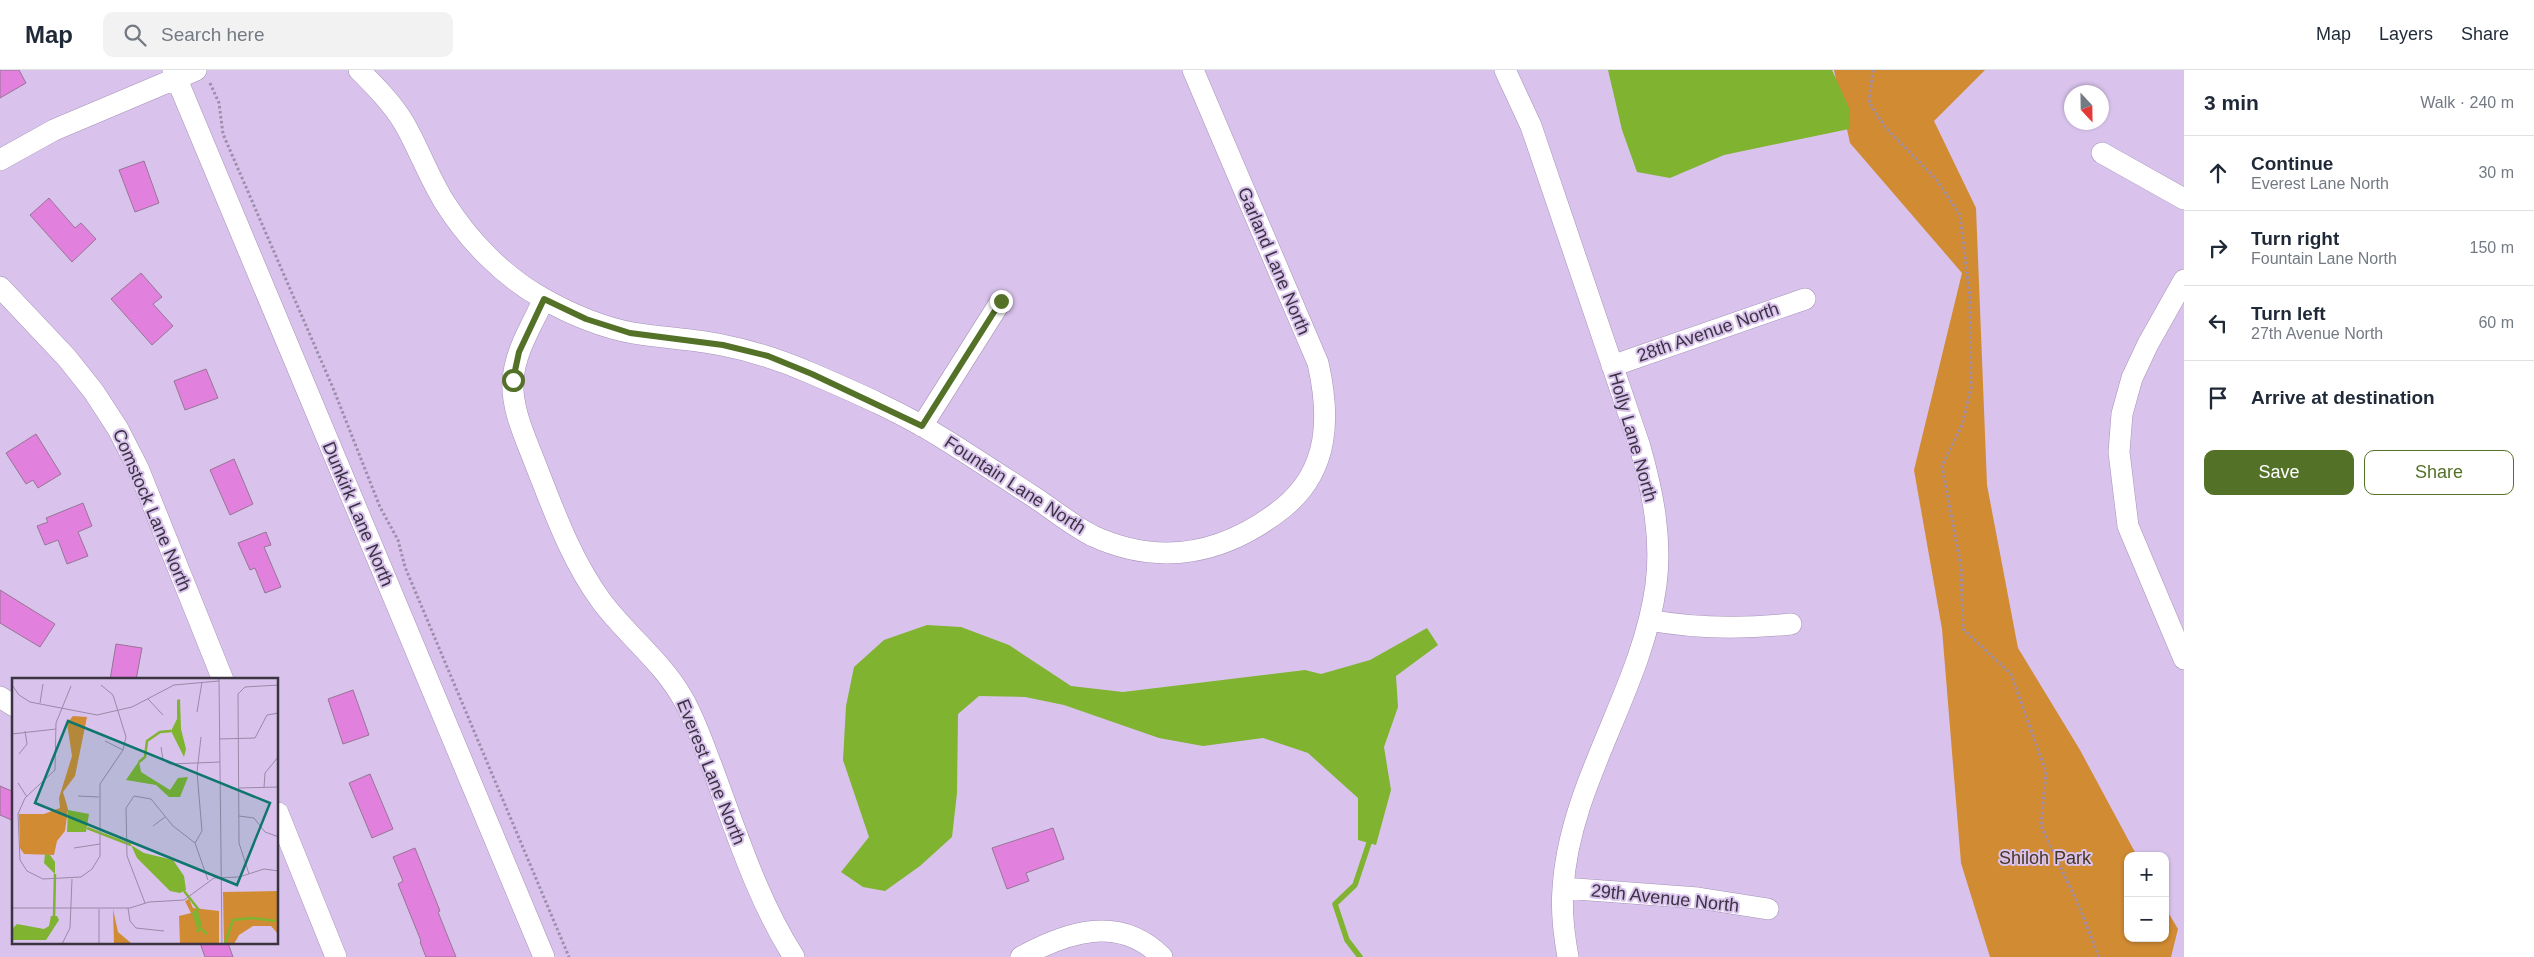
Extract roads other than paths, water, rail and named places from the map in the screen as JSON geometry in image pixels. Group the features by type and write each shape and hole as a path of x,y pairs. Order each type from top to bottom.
{"street":[{"name":"Fountain Lane North","path":"359,70 377,88 403,122 444,202 472,240 506,272 544,299 586,319 630,333 723,345 768,356 812,374 922,426 1090,534 1119,546 1151,553 1182,554 1214,546 1244,535 1288,504 1307,482 1319,457"},
{"name":"Garland Lane North","path":"1193,70 1318,363 1325,394 1326,426 1319,457"},
{"name":"Holly Lane North","path":"1505,70 1531,126 1612,366 1653,492 1658,538 1656,584 1649,620 1571,837 1563,888 1564,930 1568,957"},
{"path":"0,160 54,130 188,74"},
{"name":"Dunkirk Lane North","path":"188,74 544,957"},
{"path":"2102,153 2184,198"},
{"path":"2184,280 2148,344 2132,378 2122,414 2119,452 2128,526 2184,659"},
{"name":"Comstock Lane North","path":"0,287 67,358 94,392 118,429 138,468 222,678"},
{"name":"Everest Lane North","path":"544,299 519,352 513,380 515,407 560,528 579,566 602,602 659,664 682,697 699,735 768,914 794,957"},
{"name":"28th Avenue North","path":"1612,366 1805,299"},
{"path":"922,426 1001,301"},
{"path":"1649,620 1679,626 1717,629 1791,624"},
{"path":"0,697 12,705"},
{"path":"279,816 336,957"},
{"name":"29th Avenue North","path":"1563,888 1698,898 1768,909"},
{"path":"1030,952 1076,933 1099,930 1128,935 1154,949 1162,957"}],"waterway":[{"path":"1360,957 1347,940 1335,904 1355,885 1369,843"}],"park label":[{"name":"Shiloh Park","path":"2045,858"}]}
